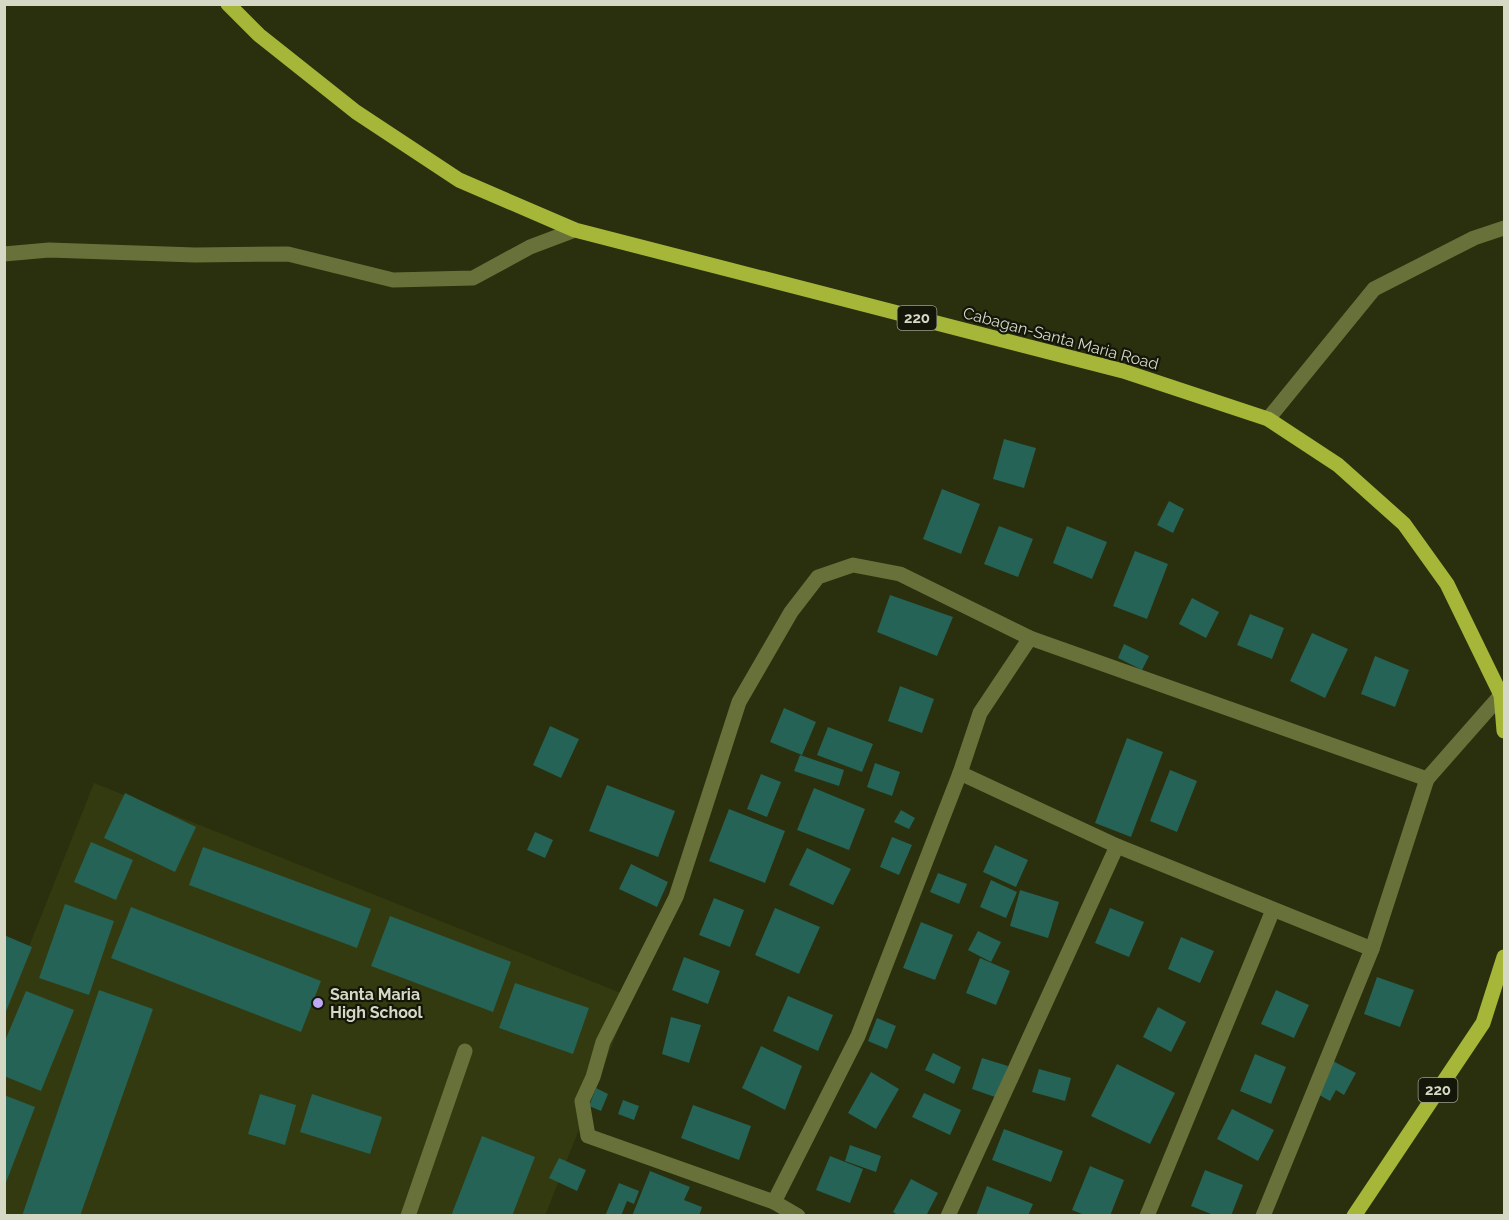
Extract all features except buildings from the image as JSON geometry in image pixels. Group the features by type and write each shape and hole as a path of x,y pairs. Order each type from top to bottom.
{"main road":[{"name":"Cabagan-Santa Maria Road","path":"228,4 259,35 356,112 450,174 575,230 1122,371 1268,419 1338,465 1404,524 1447,584 1501,695 1504,731"},
{"name":"220","path":"1354,1215 1484,1023 1504,957"}],"street":[{"path":"1268,419 1374,289 1474,238 1504,228"},
{"path":"4,254 49,250 195,255 288,254 393,280 473,278 530,247 575,230"},
{"path":"798,1215 774,1202 588,1136 582,1101 593,1077 603,1042 676,897 739,702 791,612 818,577 853,565 900,574 1030,638 1427,779"},
{"path":"774,1202 858,1036 981,713 1030,638"},
{"path":"1263,1215 1372,950 1427,779 1501,695"},
{"path":"960,773 1117,846 1372,950"},
{"path":"948,1215 1117,846"},
{"path":"1147,1215 1273,910"},
{"path":"408,1215 465,1052"}],"shaded area":[{"name":"Santa Maria High School","path":"94,783 631,997 545,1216 5,1215 4,1009"}],"place":[{"name":"Santa Maria High School","path":"318,1003"}]}
